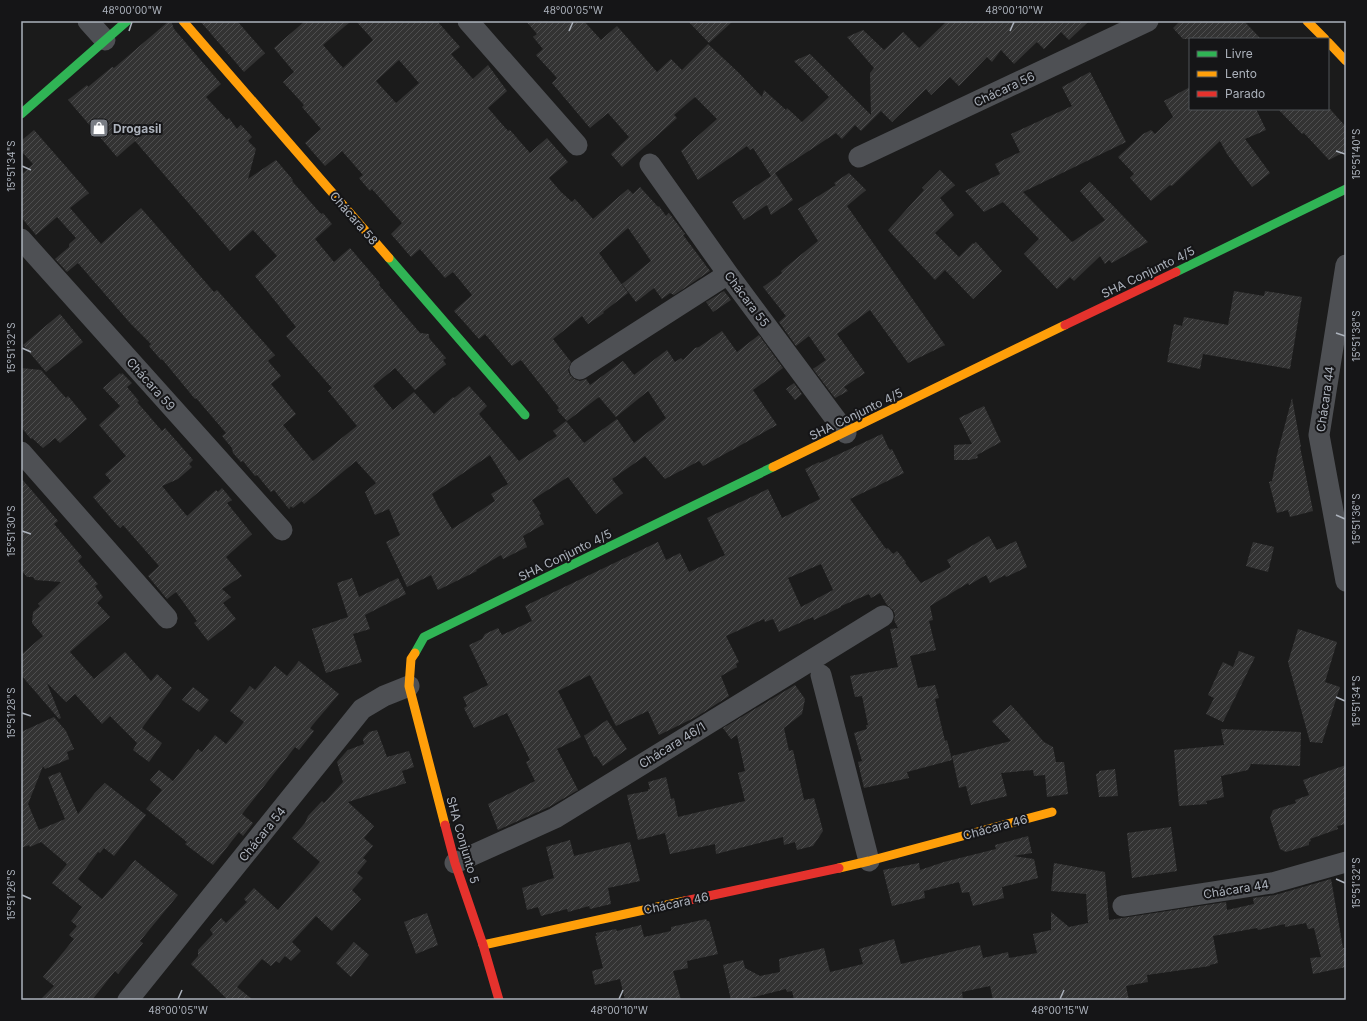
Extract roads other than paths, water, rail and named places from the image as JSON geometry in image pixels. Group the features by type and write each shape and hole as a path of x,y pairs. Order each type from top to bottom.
{"street":[{"path":"88,21 105,40"},
{"path":"21,114 127,21"},
{"name":"Chácara 58","path":"183,21 525,415"},
{"path":"468,21 577,145"},
{"name":"Chácara 56","path":"859,157 1148,21"},
{"path":"1307,21 1324,38"},
{"path":"1329,43 1346,61"},
{"name":"Chácara 55","path":"650,164 728,274 846,432"},
{"name":"SHA Conjunto 4/5","path":"409,686 411,659 424,637 1346,189"},
{"name":"Chácara 59","path":"21,238 282,530"},
{"name":"Chácara 44","path":"1346,264 1319,435 1346,581"},
{"path":"580,369 728,274"},
{"path":"21,452 166,618"},
{"name":"Chácara 46/1","path":"455,862 555,818 883,616"},
{"path":"821,675 869,861"},
{"name":"SHA Conjunto 5","path":"409,686 455,862 483,945 499,1000"},
{"name":"Chácara 54","path":"128,1000 362,709 384,696 409,686"},
{"name":"Chácara 46","path":"483,945 869,861 1052,812"},
{"name":"Chácara 44","path":"1123,906 1272,883 1346,862"}],"place":[{"name":"Drogasil","path":"99,128"}]}
